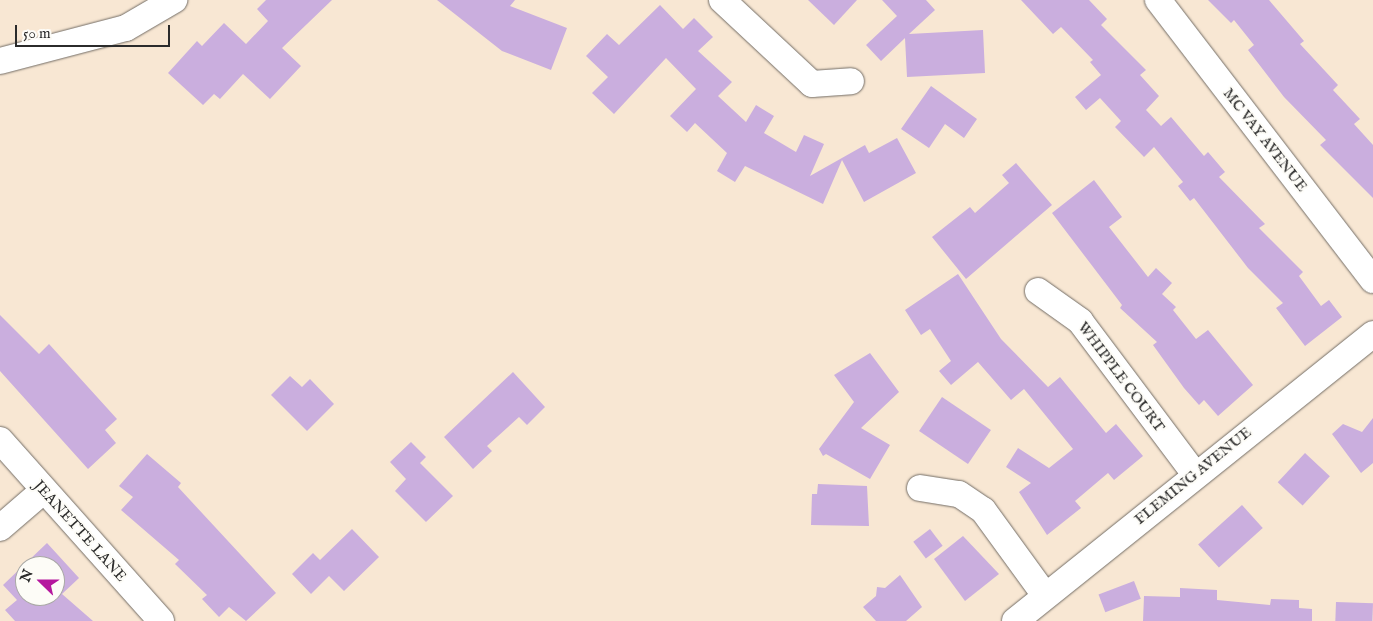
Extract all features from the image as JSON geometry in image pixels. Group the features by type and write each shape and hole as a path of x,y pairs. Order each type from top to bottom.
{"street":[{"path":"0,61 126,28 174,0"},
{"path":"722,0 812,84 851,81"},
{"name":"MC VAY AVENUE","path":"1158,0 1373,280"},
{"name":"WHIPPLE COURT","path":"1038,291 1080,321 1194,473"},
{"name":"FLEMING AVENUE","path":"1015,621 1044,594 1194,473 1373,334"},
{"name":"JEANETTE LANE","path":"0,440 161,621"},
{"path":"920,488 959,494 983,510 1044,594"},
{"path":"0,528 44,490"}],"building":[{"path":"266,0 332,0 282,48 301,66 270,99 243,74 220,99 214,94 203,105 168,73 197,41 202,46 224,23 246,44 268,21 257,9"},
{"path":"437,0 515,0 510,6 567,28 551,70 502,51"},
{"path":"808,0 857,0 834,25"},
{"path":"882,0 926,0 935,10 909,34 983,30 985,73 907,77 905,38 881,61 866,45 897,16"},
{"path":"1021,0 1089,0 1107,19 1101,25 1146,70 1140,75 1159,96 1146,110 1161,126 1171,117 1204,156 1208,152 1225,172 1219,177 1265,224 1259,228 1303,272 1299,276 1321,306 1329,300 1342,317 1305,346 1276,308 1283,303 1248,268 1194,198 1190,201 1178,186 1183,182 1154,147 1144,157 1115,127 1121,121 1100,98 1086,110 1075,97 1101,75 1090,62 1093,60 1061,27 1053,34"},
{"path":"1208,0 1269,0 1304,41 1300,44 1338,85 1333,90 1360,119 1354,124 1373,145 1373,198 1320,145 1326,140 1284,97 1248,50 1254,45 1234,20 1231,23"},
{"path":"660,5 683,29 694,18 713,37 698,51 732,82 718,96 746,122 756,105 774,116 764,133 796,152 804,135 824,144 810,176 865,145 869,153 897,138 916,173 864,202 842,160 823,204 745,166 735,182 717,171 727,153 695,123 687,132 670,116 696,89 666,58 614,114 592,93 608,77 586,56 607,34 619,45"},
{"path":"931,86 977,119 964,138 945,124 929,148 901,129"},
{"path":"1016,163 1052,205 966,279 932,237 970,207 975,213 1009,183 1002,175"},
{"path":"1094,180 1122,217 1109,227 1148,277 1156,268 1172,283 1162,294 1176,307 1173,310 1196,339 1208,330 1253,385 1218,416 1204,400 1199,405 1184,388 1153,345 1157,342 1120,308 1122,305 1052,213"},
{"path":"958,274 1001,339 1048,387 1060,377 1106,433 1116,424 1143,456 1114,480 1108,473 1075,501 1081,508 1047,535 1019,492 1031,483 1006,467 1018,448 1049,468 1073,449 1024,389 1011,400 978,362 951,385 939,371 951,361 930,329 921,335 905,310"},
{"path":"0,315 39,354 49,344 117,419 105,430 116,443 88,469 0,371"},
{"path":"870,353 899,392 861,428 890,445 870,479 826,454 823,456 819,449 854,402 834,375"},
{"path":"513,372 545,407 527,425 519,417 487,446 492,451 473,469 444,437"},
{"path":"290,376 302,387 310,379 334,404 307,431 271,395"},
{"path":"942,397 991,430 968,464 919,431"},
{"path":"1373,418 1373,463 1361,473 1332,434 1343,424 1362,432"},
{"path":"411,442 426,457 420,463 453,496 426,522 395,491 406,479 390,462"},
{"path":"1305,453 1330,476 1303,505 1278,482"},
{"path":"147,454 181,483 178,487 276,593 246,621 229,607 219,617 202,599 207,595 175,564 179,560 121,510 133,497 119,486"},
{"path":"818,484 867,486 869,526 811,525 812,494 817,494"},
{"path":"1242,505 1263,528 1219,568 1198,544"},
{"path":"352,529 379,557 344,591 329,576 311,594 292,574 313,553 320,560"},
{"path":"930,529 943,546 926,558 913,542"},
{"path":"963,536 999,574 965,601 934,559"},
{"path":"47,543 59,556 33,556"},
{"path":"65,563 79,578 65,591"},
{"path":"15,574 15,598 3,585"},
{"path":"900,575 922,607 906,621 876,621 863,607 876,596 877,587 885,588"},
{"path":"1134,581 1141,599 1105,612 1099,595"},
{"path":"1180,588 1217,590 1217,600 1270,605 1271,599 1299,600 1299,608 1312,609 1312,621 1143,621 1144,596 1180,597"},
{"path":"65,597 93,621 15,621 5,610 15,602 15,606 65,606"},
{"path":"1336,602 1373,603 1372,621 1335,621"}]}
